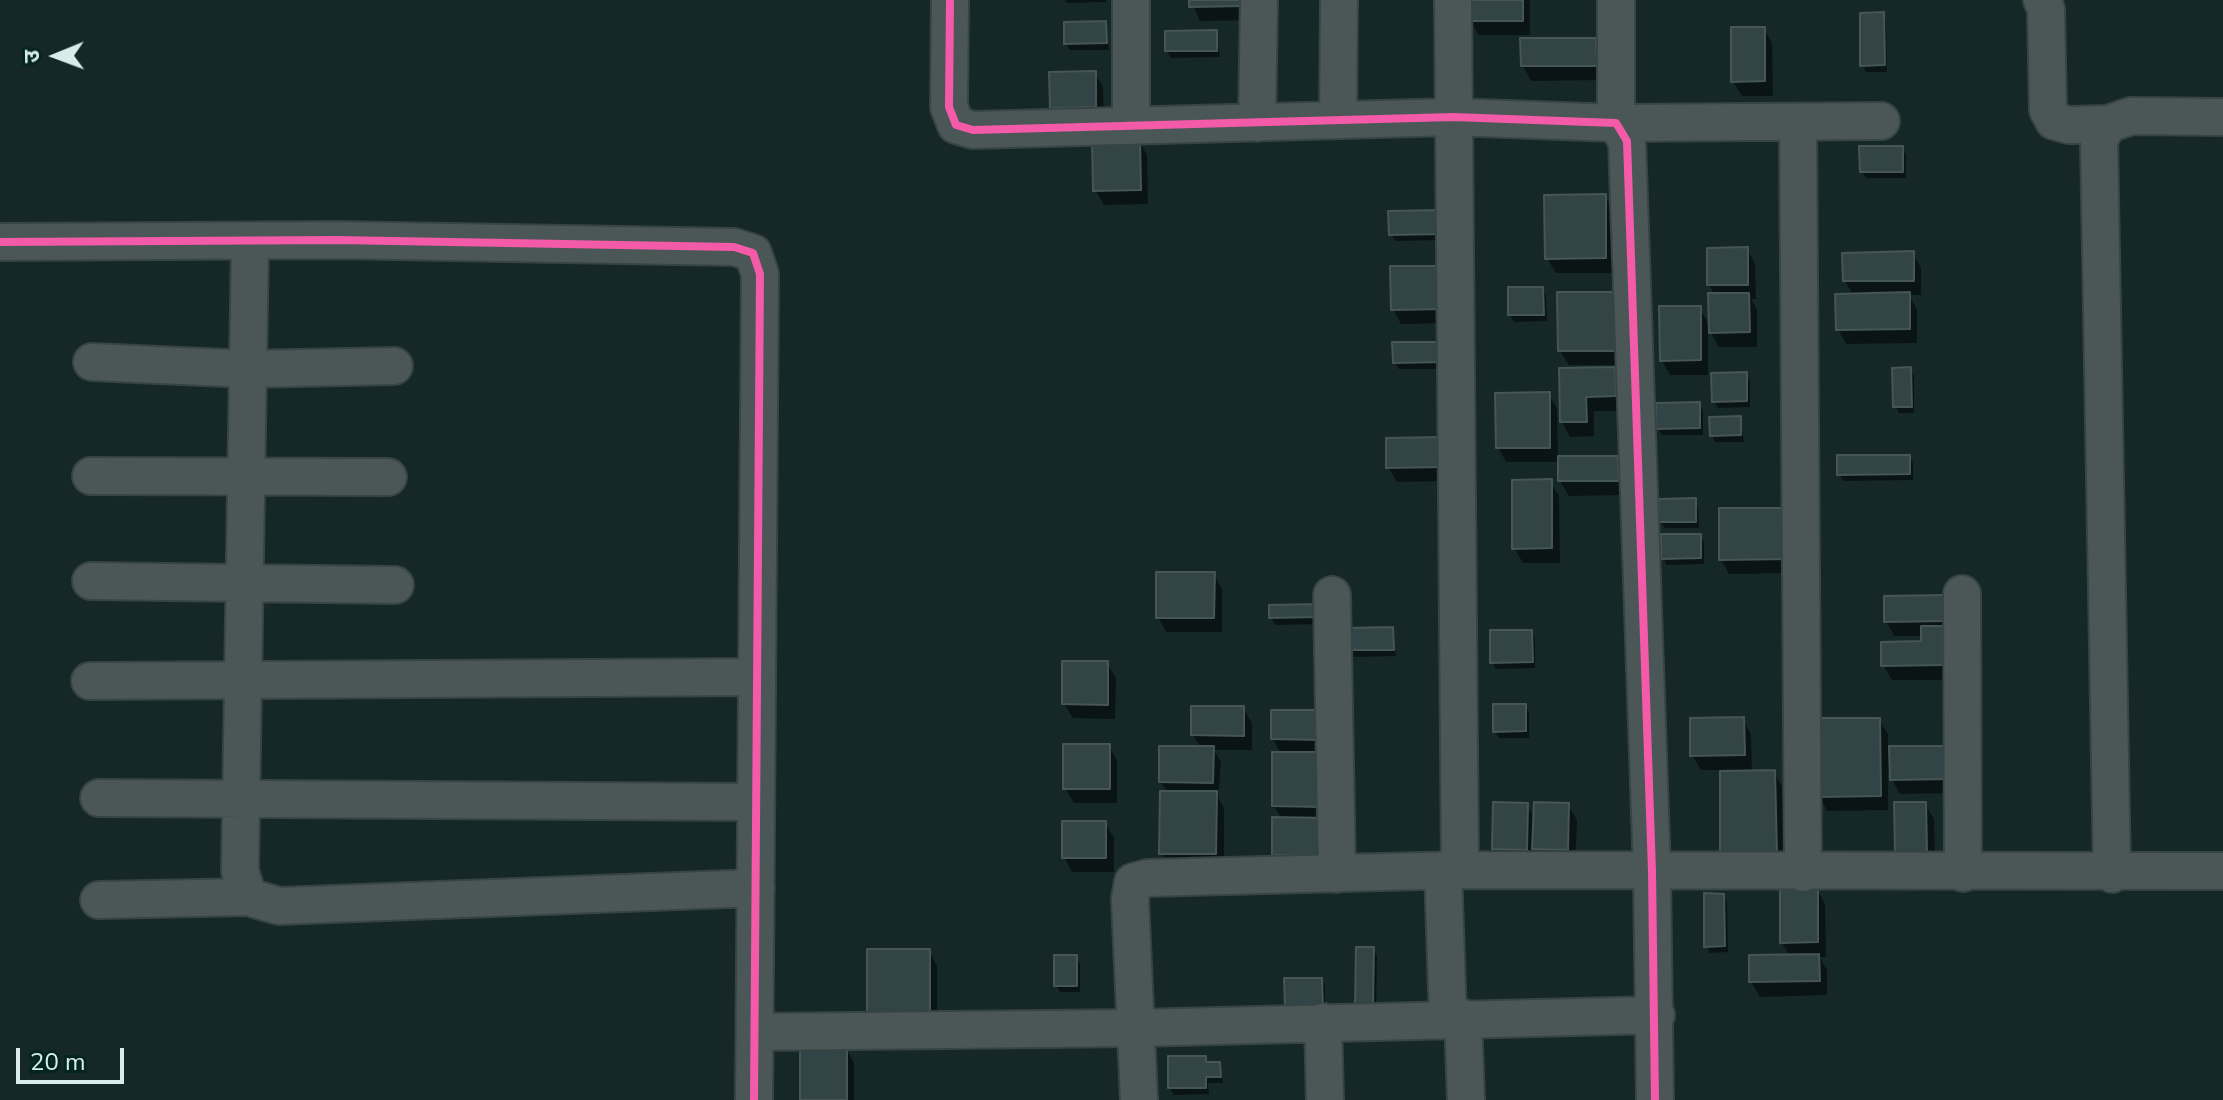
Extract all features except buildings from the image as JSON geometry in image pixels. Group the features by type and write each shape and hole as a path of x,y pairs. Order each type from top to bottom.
{"street":[{"path":"950,0 949,107 956,125 973,130 1453,117 1616,123 1881,121"},
{"path":"1131,0 1131,126"},
{"path":"1257,123 1259,0"},
{"path":"1338,120 1339,0"},
{"path":"1453,0 1451,870 1456,1018 1466,1100"},
{"path":"1616,0 1616,123 1627,141 1652,872 1655,1100"},
{"path":"2042,0 2046,9 2048,110 2054,121 2069,125 2108,124 2131,116 2223,117"},
{"path":"1798,122 1803,873"},
{"path":"2108,124 2099,140 2112,874"},
{"path":"0,242 250,241 734,247 753,253 760,274 754,1100"},
{"path":"248,897 240,871 250,241"},
{"path":"92,362 248,369 394,366"},
{"path":"91,476 388,477"},
{"path":"91,581 395,585"},
{"path":"1962,594 1963,873"},
{"path":"1332,595 1337,874"},
{"path":"90,681 757,677"},
{"path":"99,798 756,802"},
{"path":"1139,1100 1130,899 1133,882 1148,878 1451,870 2112,874 2223,871"},
{"path":"99,900 248,897 279,906 756,888"},
{"path":"755,1032 1137,1028 1656,1015"},
{"path":"1323,1022 1325,1100"}],"cycle path":[{"path":"950,0 949,107 956,125 973,130 1453,117 1616,123 1627,141 1652,872 1655,1100"},
{"path":"0,242 337,240 734,247 753,253 760,274 754,1100"}]}
